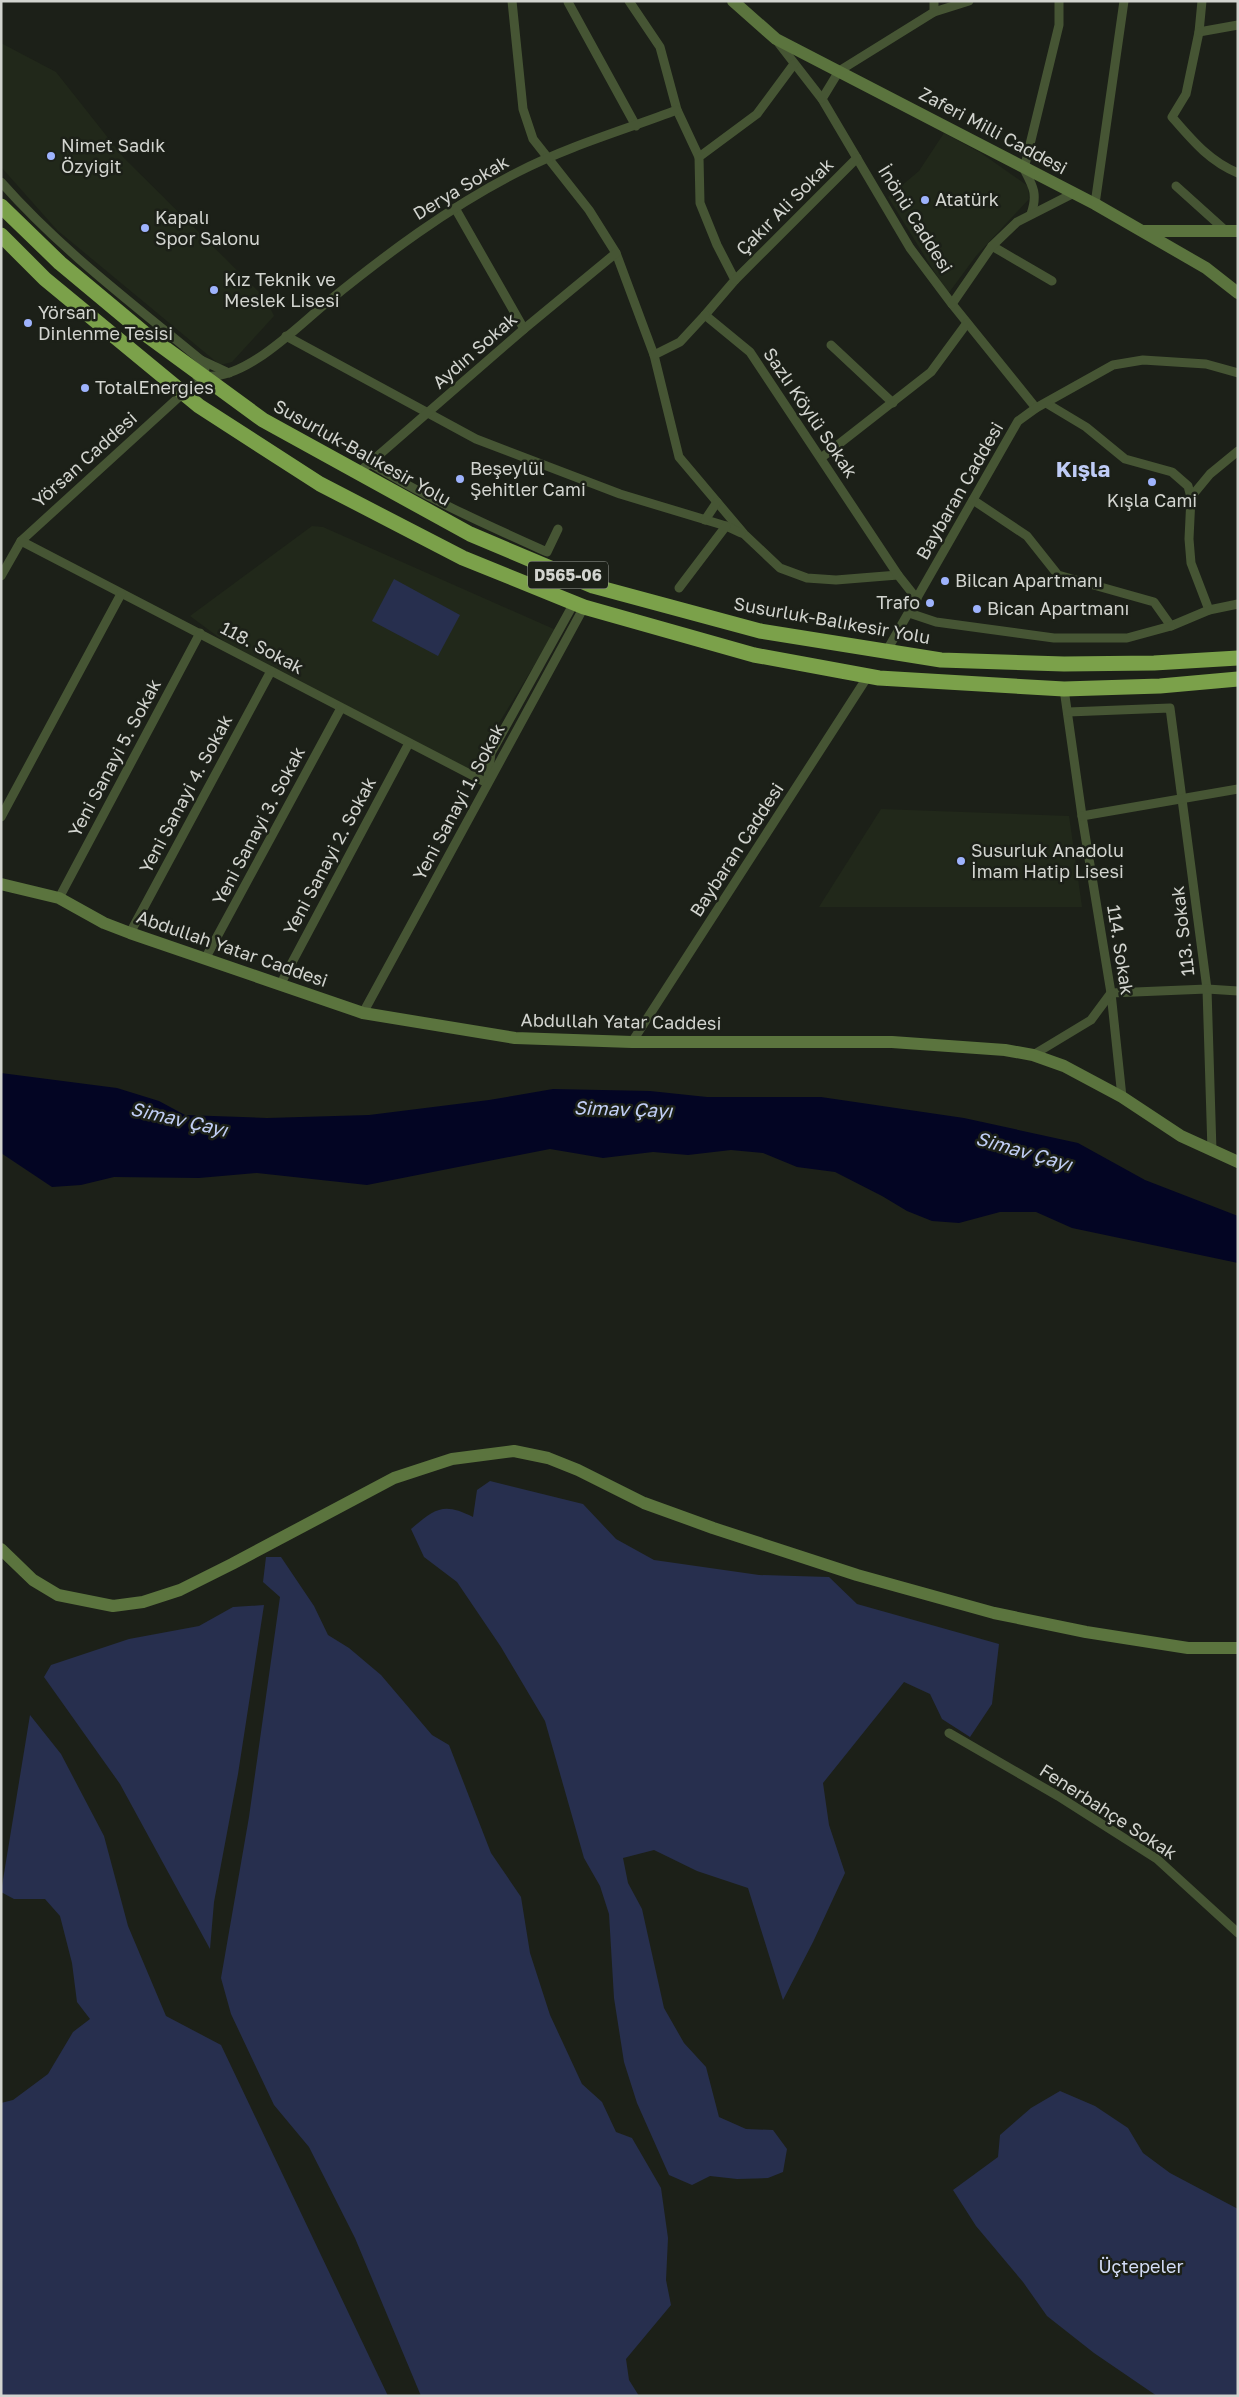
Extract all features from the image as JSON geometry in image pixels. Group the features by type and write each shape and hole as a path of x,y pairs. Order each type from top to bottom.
{"highway":[{"name":"Susurluk-Balıkesir Yolu","path":"1,206 60,263 144,333 263,420 357,474 470,534 593,586 760,631 941,660 1064,664 1154,663 1238,658"},
{"name":"D565-06","path":"1,236 45,280 199,406 320,484 463,558 579,605 754,655 868,676 1064,689 1160,686 1238,679"},
{"path":"199,406 192,392 197,385 206,388 276,435 308,446"}],"street":[{"path":"512,1 523,109 533,139 589,210 616,253 654,355 679,457 744,534 780,568 807,578 836,580 898,575"},
{"path":"629,1 660,47 677,110 698,157 700,202 717,245 735,280 680,342 654,355"},
{"name":"Zaferi Milli Caddesi","path":"733,1 776,39 984,145 1024,169 1095,204 1206,268 1238,293"},
{"path":"934,1 934,12"},
{"path":"822,99 839,71 934,12 969,1"},
{"path":"1031,214 1036,200 1033,186 1024,169 1059,25 1060,1"},
{"path":"1095,204 1124,1"},
{"path":"1202,1 1199,32 1186,94 1172,117 1204,153 1224,168 1238,174"},
{"path":"568,2 636,126"},
{"path":"1199,32 1238,25"},
{"name":"İnönü Caddesi","path":"776,39 822,99 910,248 952,304 1036,408"},
{"path":"698,157 757,114 794,64"},
{"name":"Derya Sokak","path":"230,373 260,356 372,266 455,208 517,172 547,158 677,110"},
{"name":"Çakır Ali Sokak","path":"735,280 858,158"},
{"path":"1,182 70,252 201,360 230,373"},
{"path":"1176,186 1232,231"},
{"path":"952,304 992,246 1017,222 1074,193"},
{"path":"455,208 524,329"},
{"path":"1144,231 1232,231"},
{"path":"992,246 1052,281"},
{"name":"Aydın Sokak","path":"357,474 524,329 616,253"},
{"name":"Sazlı Köylü Sokak","path":"705,315 750,352 898,575 917,599"},
{"path":"821,458 931,372 967,323"},
{"path":"286,336 428,414 485,442 620,494 726,526 744,534"},
{"path":"831,345 893,403"},
{"path":"201,360 205,369 202,376 230,373"},
{"name":"Baybaran Caddesi","path":"886,652 1018,421 1036,408 1113,365 1143,360 1206,364 1238,373"},
{"name":"Yörsan Caddesi","path":"1,576 21,541 202,376"},
{"path":"1046,403 1086,427 1125,459 1172,472 1188,486 1191,498 1188,539 1191,563 1209,610"},
{"path":"1191,498 1210,474 1238,451"},
{"path":"370,463 396,479 496,530 547,552 558,529"},
{"path":"973,500 1027,536 1058,576 1154,602 1171,626"},
{"path":"705,520 717,502"},
{"path":"680,588 726,526"},
{"name":"118. Sokak","path":"21,541 487,783"},
{"path":"1,817 122,594"},
{"path":"909,613 936,622 1054,638 1127,638 1171,626 1209,610 1238,604"},
{"path":"487,783 491,753 579,605"},
{"name":"Yeni Sanayi 5. Sokak","path":"58,898 200,633"},
{"name":"Yeni Sanayi 4. Sokak","path":"130,933 272,671"},
{"name":"Baybaran Caddesi","path":"632,1042 868,676"},
{"name":"114. Sokak","path":"1064,689 1082,816 1111,993 1122,1097"},
{"name":"Yeni Sanayi 3. Sokak","path":"206,959 341,708"},
{"name":"113. Sokak","path":"1068,712 1170,708 1207,990 1212,1151"},
{"name":"Yeni Sanayi 2. Sokak","path":"280,985 409,743"},
{"name":"Yeni Sanayi 1. Sokak","path":"363,1013 487,783"},
{"path":"1082,816 1238,789"},
{"name":"Abdullah Yatar Caddesi","path":"1,884 58,898 130,933 363,1013 515,1038 632,1042 892,1042 1005,1050 1033,1055 1064,1066 1122,1097 1181,1136 1238,1162"},
{"path":"1033,1055 1091,1020 1111,993 1238,991"},
{"path":"1,1549 33,1580 58,1595 113,1606 143,1602 180,1590 394,1478 452,1459 514,1451 548,1458 578,1470 644,1503 713,1528 857,1575 994,1613 1086,1632 1188,1648 1238,1648"},
{"name":"Fenerbahçe Sokak","path":"949,1733 1058,1796 1157,1859 1238,1933"}],"shaded area":[{"path":"1,43 56,72 124,158 265,298 274,316 232,362 220,365 57,230 1,167"},
{"path":"944,133 981,153 1028,186 1029,199 976,256 948,294 888,197 919,171"},
{"path":"312,526 323,527 556,630 470,770 225,642 190,616"},
{"name":"Susurluk Anadolu İmam Hatip Lisesi","path":"881,809 1069,816 1082,907 819,907"}],"green space":[{"path":"394,579 460,615 438,656 372,621"},
{"path":"490,1481 583,1504 616,1539 654,1560 759,1575 829,1577 857,1604 999,1644 992,1704 970,1737 942,1719 930,1694 904,1682 823,1783 829,1825 845,1873 813,1942 783,2000 748,1888 697,1871 654,1850 623,1858 628,1883 642,1909 664,2008 684,2043 706,2067 719,2117 746,2129 773,2130 787,2149 783,2172 768,2178 737,2179 710,2176 692,2185 669,2175 637,2103 624,2062 614,1998 609,1914 600,1886 584,1858 545,1721 501,1647 457,1582 424,1557 411,1529 427,1516 440,1510 454,1510 473,1517 477,1490"},
{"path":"266,1557 281,1557 314,1606 328,1635 349,1648 381,1675 432,1735 449,1745 491,1853 521,1897 530,1953 550,2015 582,2084 602,2102 616,2132 632,2138 661,2188 668,2238 666,2280 671,2305 626,2359 629,2380 639,2396 421,2396 355,2238 309,2147 274,2105 231,2014 221,1978 249,1817 280,1597 263,1582"},
{"path":"264,1605 238,1774 214,1902 210,1949 120,1784 44,1677 51,1665 129,1639 199,1626 233,1607"},
{"path":"30,1715 61,1754 104,1836 128,1926 166,2016 221,2045 388,2396 1,2396 1,2103 13,2100 48,2074 73,2032 90,2019 77,2002 72,1963 60,1916 45,1899 14,1899 1,1892"},
{"name":"Üçtepeler","path":"1060,2091 1095,2106 1128,2128 1143,2153 1170,2173 1238,2209 1238,2396 1157,2396 1094,2353 1047,2316 1023,2282 976,2226 953,2190 998,2157 1000,2135 1031,2108"}],"water":[{"name":"Simav Çayı","path":"1,1073 117,1088 159,1101 185,1115 267,1118 369,1115 489,1100 553,1089 650,1091 707,1097 821,1097 964,1118 1078,1143 1145,1180 1238,1216 1238,1263 1072,1228 1036,1212 1000,1212 959,1223 932,1221 907,1211 835,1172 797,1167 763,1153 731,1150 688,1155 653,1152 603,1158 550,1149 367,1185 257,1173 199,1178 114,1177 81,1185 52,1187 1,1153"}],"place":[{"name":"Nimet Sadık Özyiğit","path":"51,156"},
{"name":"Atatürk","path":"925,200"},
{"name":"Kapalı Spor Salonu","path":"145,228"},
{"name":"Kız Teknik ve Meslek Lisesi","path":"214,290"},
{"name":"Yörsan Dinlenme Tesisi","path":"28,323"},
{"name":"TotalEnergies","path":"85,388"},
{"name":"Beşeylül Şehitler Cami","path":"460,479"},
{"name":"Kışla Cami","path":"1152,482"},
{"name":"Bilcan Apartmanı","path":"945,581"},
{"name":"Trafo","path":"930,603"},
{"name":"Bican Apartmanı","path":"977,609"},
{"name":"Susurluk Anadolu İmam Hatip Lisesi","path":"961,861"}],"district":[{"name":"Kışla","path":"1083,469"}]}
